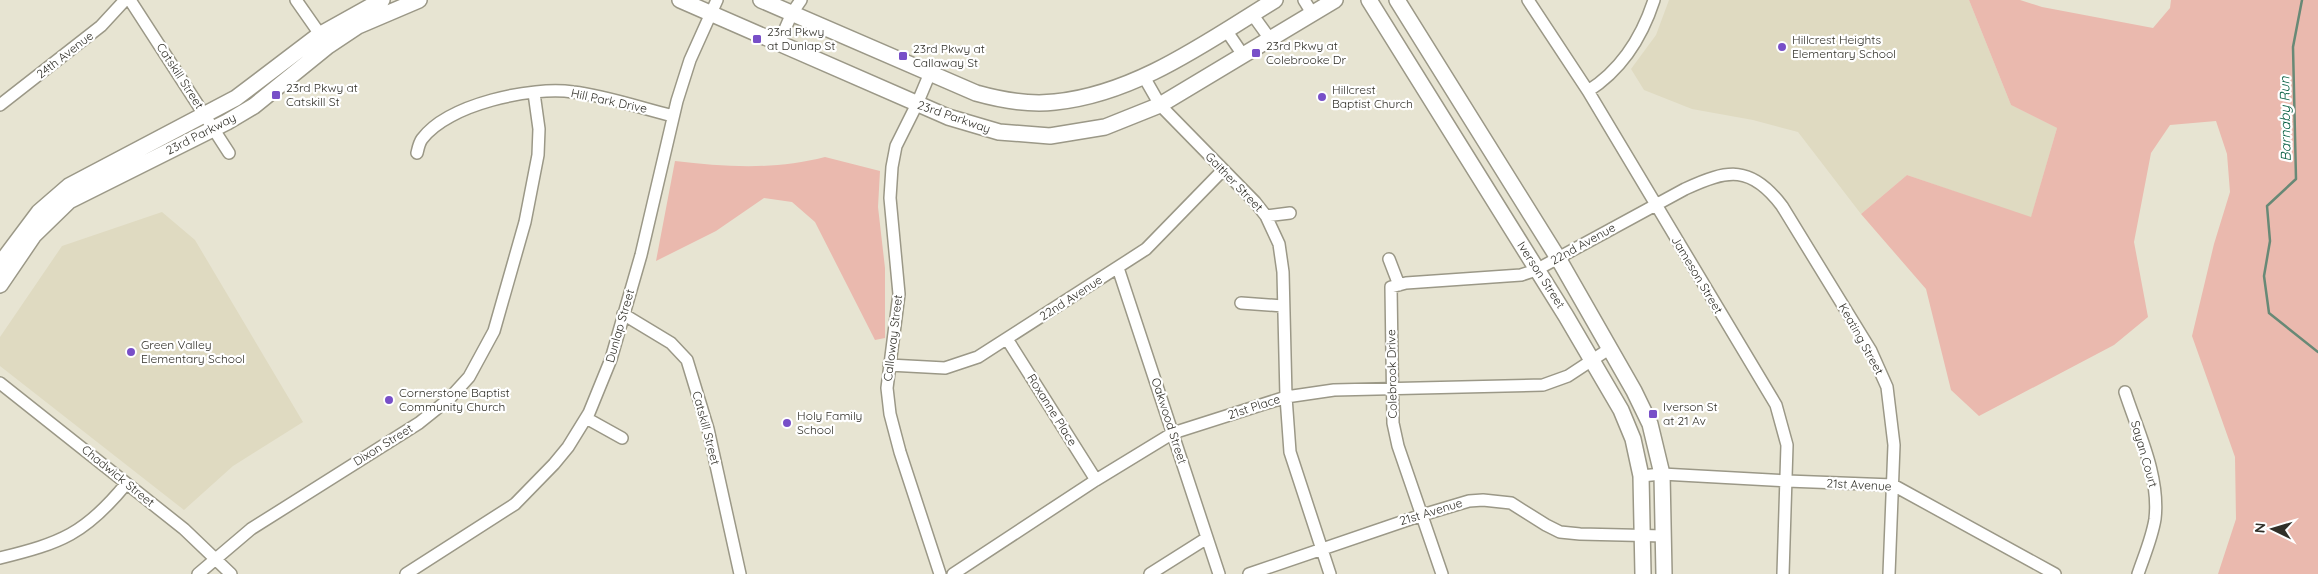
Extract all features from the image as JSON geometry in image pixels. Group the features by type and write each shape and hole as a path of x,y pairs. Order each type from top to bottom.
{"street":[{"name":"24th Avenue","path":"0,105 100,26 126,0"},
{"name":"Catskill Street","path":"130,0 229,153"},
{"path":"296,0 324,40"},
{"name":"23rd Parkway","path":"0,264 39,212 69,186 92,172 205,116 247,92 382,0"},
{"name":"23rd Parkway","path":"0,285 34,236 69,201 254,106 324,40 419,0"},
{"name":"23rd Parkway","path":"680,0 714,7 779,43 974,127 1000,132 1050,136 1105,127 1160,105 1335,0"},
{"path":"761,0 976,93 1008,100 1041,103 1075,100 1144,76 1275,0"},
{"path":"779,43 792,13 801,0"},
{"path":"1304,0 1312,13"},
{"name":"Iverson Street","path":"1370,0 1593,360 1621,410 1633,439 1641,476 1643,574"},
{"name":"Iverson Street","path":"1397,0 1558,258 1634,391 1650,424 1662,474 1664,574"},
{"name":"Jameson Street","path":"1528,0 1588,91 1776,405 1787,445 1783,574"},
{"path":"1588,91 1604,81 1638,39 1654,0"},
{"name":"Dunlap Street","path":"406,574 515,504 554,464 568,447 586,418 604,382 640,255 673,116 690,60 714,7"},
{"path":"1252,14 1270,39"},
{"path":"1226,30 1243,55"},
{"name":"Calloway Street","path":"930,73 896,146 890,184 899,294 887,388 890,414 900,452 940,574"},
{"name":"Gaither Street","path":"1144,76 1160,105 1255,202 1266,216 1274,232 1282,256 1286,397 1290,452 1330,574"},
{"name":"Hill Park Drive","path":"417,154 421,141 446,120 478,104 506,96 572,92 673,116"},
{"name":"Dixon Street","path":"198,574 251,529 419,423 450,399 469,377 494,331 527,213 538,155 539,129 534,93"},
{"name":"22nd Avenue","path":"889,365 945,368 978,357 1118,268 1159,237 1223,170"},
{"name":"Keating Street","path":"1707,179 1732,174 1759,181 1769,189 1787,214 1870,351 1887,387 1894,445 1889,574"},
{"name":"22nd Avenue","path":"1395,286 1521,275 1536,270 1655,204 1707,179"},
{"path":"1266,216 1290,213"},
{"path":"1389,258 1395,286"},
{"name":"Oakwood Street","path":"1118,268 1219,574"},
{"name":"Colebrook Drive","path":"1395,286 1391,388 1393,423 1398,446 1442,574"},
{"path":"1240,304 1283,306"},
{"name":"Catskill Street","path":"623,314 671,343 686,360 708,429 740,574"},
{"name":"Roxanne Place","path":"1008,339 1096,480"},
{"name":"21st Place","path":"953,574 1096,480 1173,433 1286,397 1334,390 1543,385 1568,376 1610,349"},
{"name":"Chadwick Street","path":"0,383 184,529 231,574"},
{"name":"Sayan Court","path":"2125,392 2152,476 2156,506 2152,533 2138,574"},
{"path":"586,418 622,438"},
{"name":"21st Avenue","path":"1641,476 1662,474 1787,482 1893,485 2055,574"},
{"path":"0,558 58,542 74,533 104,510 126,484"},
{"name":"21st Avenue","path":"1249,574 1321,548 1465,501 1511,503 1560,532 1664,536"},
{"path":"1150,574 1207,538"}],"shaded area":[{"path":"1669,0 1969,0 2011,105 2057,128 2031,218 1907,175 1861,214 1798,132 1753,120 1692,109 1644,90 1631,69 1656,35"},
{"path":"1969,0 2020,0 2042,7 2153,28 2170,8 2171,0 2318,0 2318,574 2218,574 2236,519 2235,457 2192,336 2214,244 2230,192 2227,154 2216,121 2170,125 2151,153 2134,242 2148,317 2114,345 1979,416 1951,390 1926,289 1861,214 1907,175 2031,217 2057,128 2011,105"},
{"path":"825,157 880,171 878,207 885,268 885,338 875,340 815,222 792,202 764,198 716,231 656,261 675,161 713,165 769,166"},
{"name":"Green Valley Elementary School","path":"162,212 195,240 303,422 233,466 184,510 0,366 0,337 62,246"}],"waterway":[{"name":"Barnaby Run","path":"2302,0 2293,47 2296,179 2267,206 2270,241 2264,276 2269,313 2318,352"}],"place":[{"name":"23rd Pkwy at Dunlap St","path":"757,39"},
{"name":"Hillcrest Heights Elementary School","path":"1782,47"},
{"name":"23rd Pkwy at Colebrooke Dr","path":"1256,53"},
{"name":"23rd Pkwy at Callaway St","path":"903,56"},
{"name":"23rd Pkwy at Catskill St","path":"276,95"},
{"name":"Hillcrest Baptist Church","path":"1322,97"},
{"name":"Green Valley Elementary School","path":"131,352"},
{"name":"Cornerstone Baptist Community Church","path":"389,400"},
{"name":"Iverson St at 21 Av","path":"1653,414"},
{"name":"Holy Family School","path":"787,423"}]}
